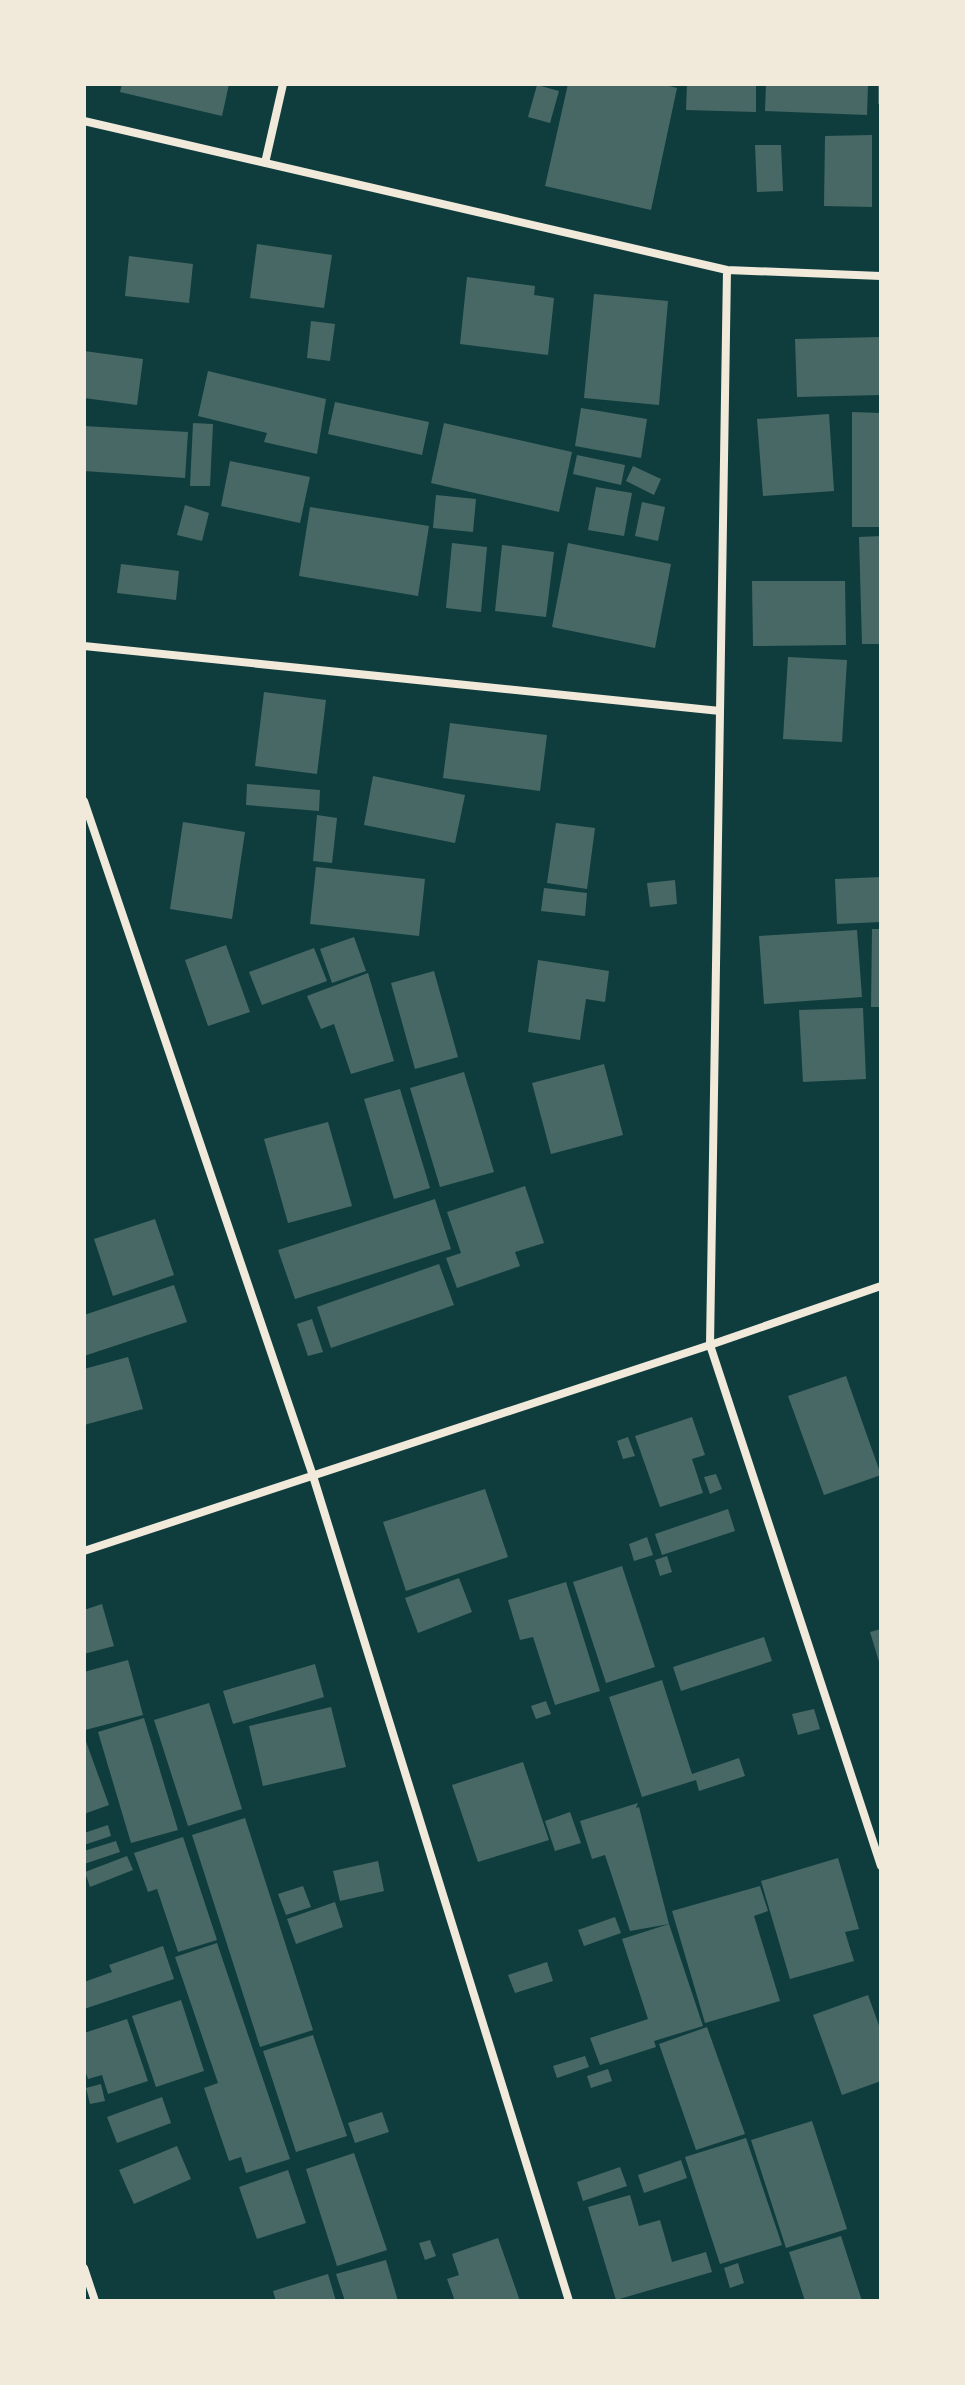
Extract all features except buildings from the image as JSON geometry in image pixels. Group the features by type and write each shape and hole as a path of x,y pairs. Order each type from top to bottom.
{"street":[{"path":"265,163 283,84"},
{"path":"84,121 727,270 881,276"},
{"path":"727,270 710,1345 881,1866"},
{"path":"84,646 720,711"},
{"path":"84,801 313,1476 569,2301"},
{"path":"84,1551 881,1286"},
{"path":"84,2268 95,2301"}]}
